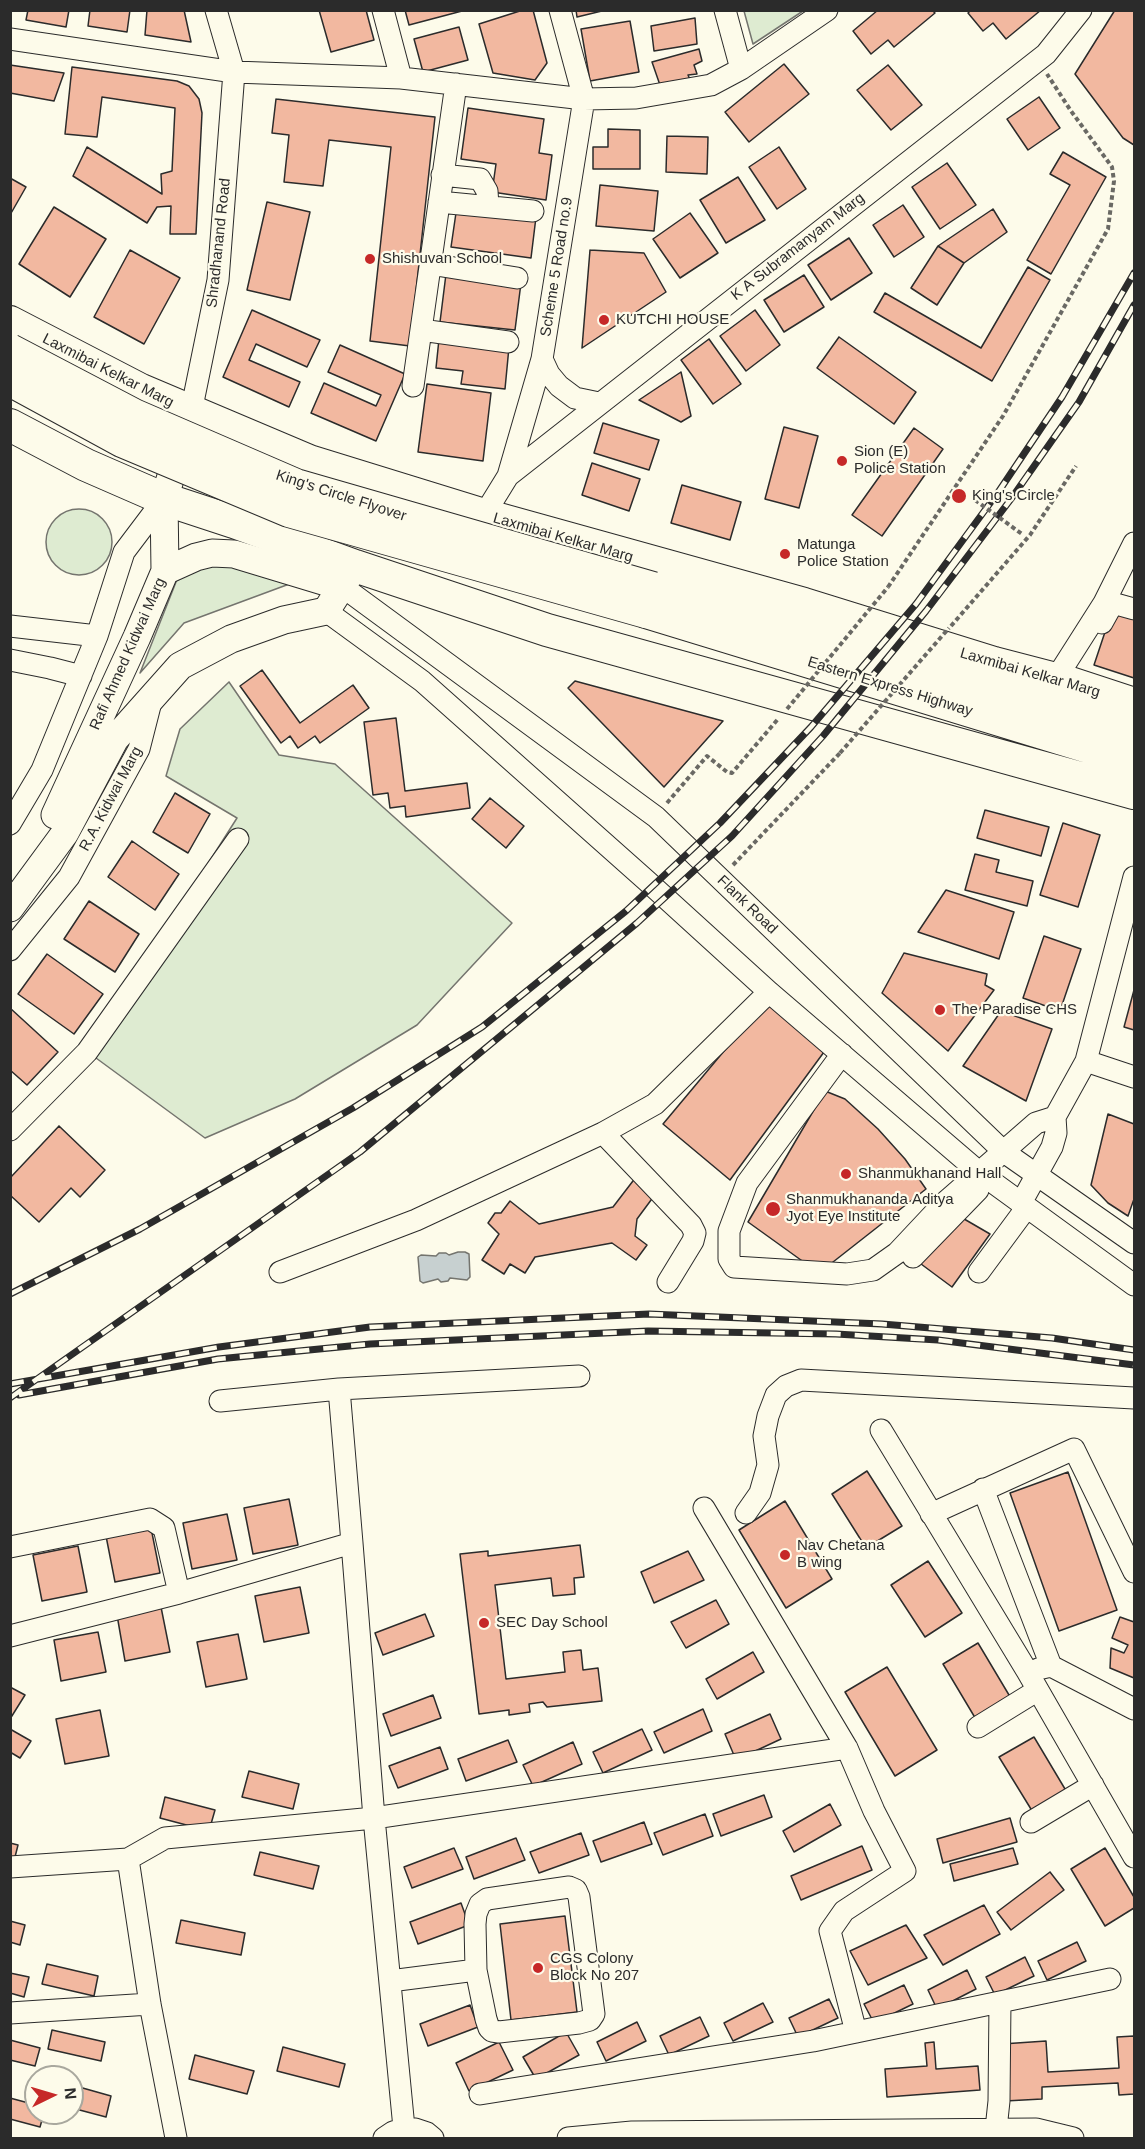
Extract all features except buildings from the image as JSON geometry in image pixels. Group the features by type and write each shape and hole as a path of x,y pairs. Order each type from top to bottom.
{"highway":[{"name":"Laxmibai Kelkar Marg","path":"10,322 141,390 309,461 484,515 804,604 1134,704"},
{"name":"King's Circle Flyover","path":"10,350 134,415 296,485 650,600"},
{"name":"King's Circle Flyover","path":"10,380 122,441 289,511 650,600"},
{"path":"10,425 86,465 164,499 234,522 349,577 547,630 783,702 1134,794"},
{"name":"Eastern Express Highway","path":"650,600 1134,733"},
{"path":"708,617 804,604"},
{"name":"Eastern Express Highway","path":"708,617 1134,761"},
{"path":"708,617 783,702"}],"main road":[{"name":"Rafi Ahmed Kidwai Marg","path":"10,876 48,832 165,571 164,499 191,412"},
{"path":"165,571 196,557 212,553 234,554 349,577 327,611"},
{"name":"R.A. Kidwai Marg","path":"152,697 180,666 231,639 284,620 327,611"},
{"path":"10,908 65,833 115,740 152,697"}],"street":[{"name":"Shradhanand Road","path":"191,412 218,280 234,72 216,10"},
{"path":"383,10 401,78"},
{"name":"Scheme 5 Road no.9","path":"484,515 508,476 542,358 584,99 560,10"},
{"path":"725,10 741,69"},
{"path":"10,39 234,72 401,78 584,99 636,98 711,85 741,69 827,10"},
{"name":"K A Subramanyam Marg","path":"508,476 1046,54 1081,10"},
{"path":"413,386 456,84"},
{"path":"442,175 480,179 487,191 488,206"},
{"path":"439,201 533,211"},
{"path":"430,264 517,278"},
{"path":"421,330 508,342"},
{"path":"542,358 549,374 559,386 575,398 599,403"},
{"path":"10,824 42,770 97,636 124,552 164,499"},
{"path":"1061,681 1134,543"},
{"name":"Flank Road","path":"349,577 656,817 1004,1152 1134,1243"},
{"path":"1061,681 1112,605 1134,609"},
{"path":"327,611 422,681 769,992 984,1176 1134,1285"},
{"path":"10,626 97,636"},
{"path":"10,660 81,676"},
{"name":"R.A. Kidwai Marg","path":"10,950 69,877 139,749 152,697"},
{"path":"10,1130 87,1052 238,839"},
{"path":"979,1272 1024,1205 1036,1175 1052,1147 1056,1133 1055,1117 1086,1061 1134,877"},
{"path":"280,1272 416,1220 603,1133 655,1104 769,992"},
{"path":"842,1054 747,1183 729,1231 729,1259 734,1267 847,1274 873,1270 897,1253 942,1205 984,1176"},
{"path":"1086,1061 1134,1077"},
{"path":"913,1257 1004,1152 1036,1123 1055,1117"},
{"path":"603,1133 691,1225 695,1233 693,1241 668,1282"},
{"path":"219,1401 339,1389 579,1376"},
{"path":"746,1514 760,1493 768,1465 764,1436 776,1395 786,1386 801,1380 1134,1398"},
{"path":"339,1389 374,1818 404,2128"},
{"path":"880,1430 1027,1671 1134,1857"},
{"path":"932,1514 1074,1449 1134,1572"},
{"path":"983,1489 1051,1666"},
{"path":"704,1508 846,1748 874,1811 905,1871 844,1911 830,1931 856,2032"},
{"path":"10,1547 150,1519 164,1528 179,1593"},
{"path":"10,1636 179,1593 352,1544"},
{"path":"1027,1671 1051,1666 1134,1709"},
{"path":"978,1726 1038,1690"},
{"path":"10,1866 128,1859 165,1838 374,1818 846,1748"},
{"path":"1031,1822 1093,1785"},
{"path":"128,1859 150,2004 176,2139"},
{"path":"569,1887 576,1890 579,1897 594,2006 594,2014 590,2020 510,2031 492,2031 486,2019 476,1970 475,1924 480,1904 487,1899 559,1888 569,1887"},
{"path":"390,1981 476,1970"},
{"path":"480,2094 813,2041 1110,1979"},
{"path":"996,2129 999,2102 1000,2002"},
{"path":"10,2013 150,2004"},
{"path":"384,2139 404,2128 427,2133 433,2139"},
{"path":"568,2139 632,2132 996,2129 1036,2129 1073,2139"}],"path":[{"path":"656,817 707,756 727,772 732,773 783,702 888,587 1003,416 1108,229 1114,181 1112,167 1045,71 1046,54"},
{"path":"720,879 840,753 1030,535 1076,466"},
{"path":"975,500 1022,534"}],"green space":[{"path":"744,10 803,11 753,44"},
{"path":"79,509 92,511 107,524 112,542 110,555 97,570 79,575 66,573 51,560 46,542 48,529 61,514"},
{"path":"228,559 292,583 184,623 140,673 178,577"},
{"path":"229,682 279,755 335,764 512,923 417,1025 295,1099 205,1138 96,1058 101,1032 237,818 166,776 180,729"}],"shaded area":[{"path":"458,1252 469,1254 470,1277 467,1280 450,1278 448,1281 441,1282 438,1279 423,1283 420,1281 418,1257 421,1255 436,1256 439,1253 449,1255"}],"railway":[{"path":"10,1294 140,1229 353,1108 482,1027 626,911 720,823 811,727 916,604 999,491 1062,397 1134,273"},
{"path":"10,1398 360,1152 637,923 732,836 823,736 926,611 1011,499 1079,402 1134,305"},
{"path":"10,1384 219,1347 370,1327 649,1314 882,1324 1052,1338 1134,1350"},
{"path":"19,1395 218,1359 370,1344 648,1331 836,1334 938,1340 1134,1365"}],"place":[{"name":"Shishuvan School","path":"370,259"},
{"name":"KUTCHI HOUSE","path":"604,320"},
{"name":"Sion (E) Police Station","path":"842,461"},
{"name":"King's Circle","path":"959,496"},
{"name":"Matunga Police Station","path":"785,554"},
{"name":"The Paradise CHS","path":"940,1010"},
{"name":"Shanmukhanand Hall","path":"846,1174"},
{"name":"Shanmukhananda Aditya Jyot Eye Institute","path":"773,1209"},
{"name":"Nav Chetana B wing","path":"785,1555"},
{"name":"SEC Day School","path":"484,1623"},
{"name":"CGS Colony Block No 207","path":"538,1968"}]}
